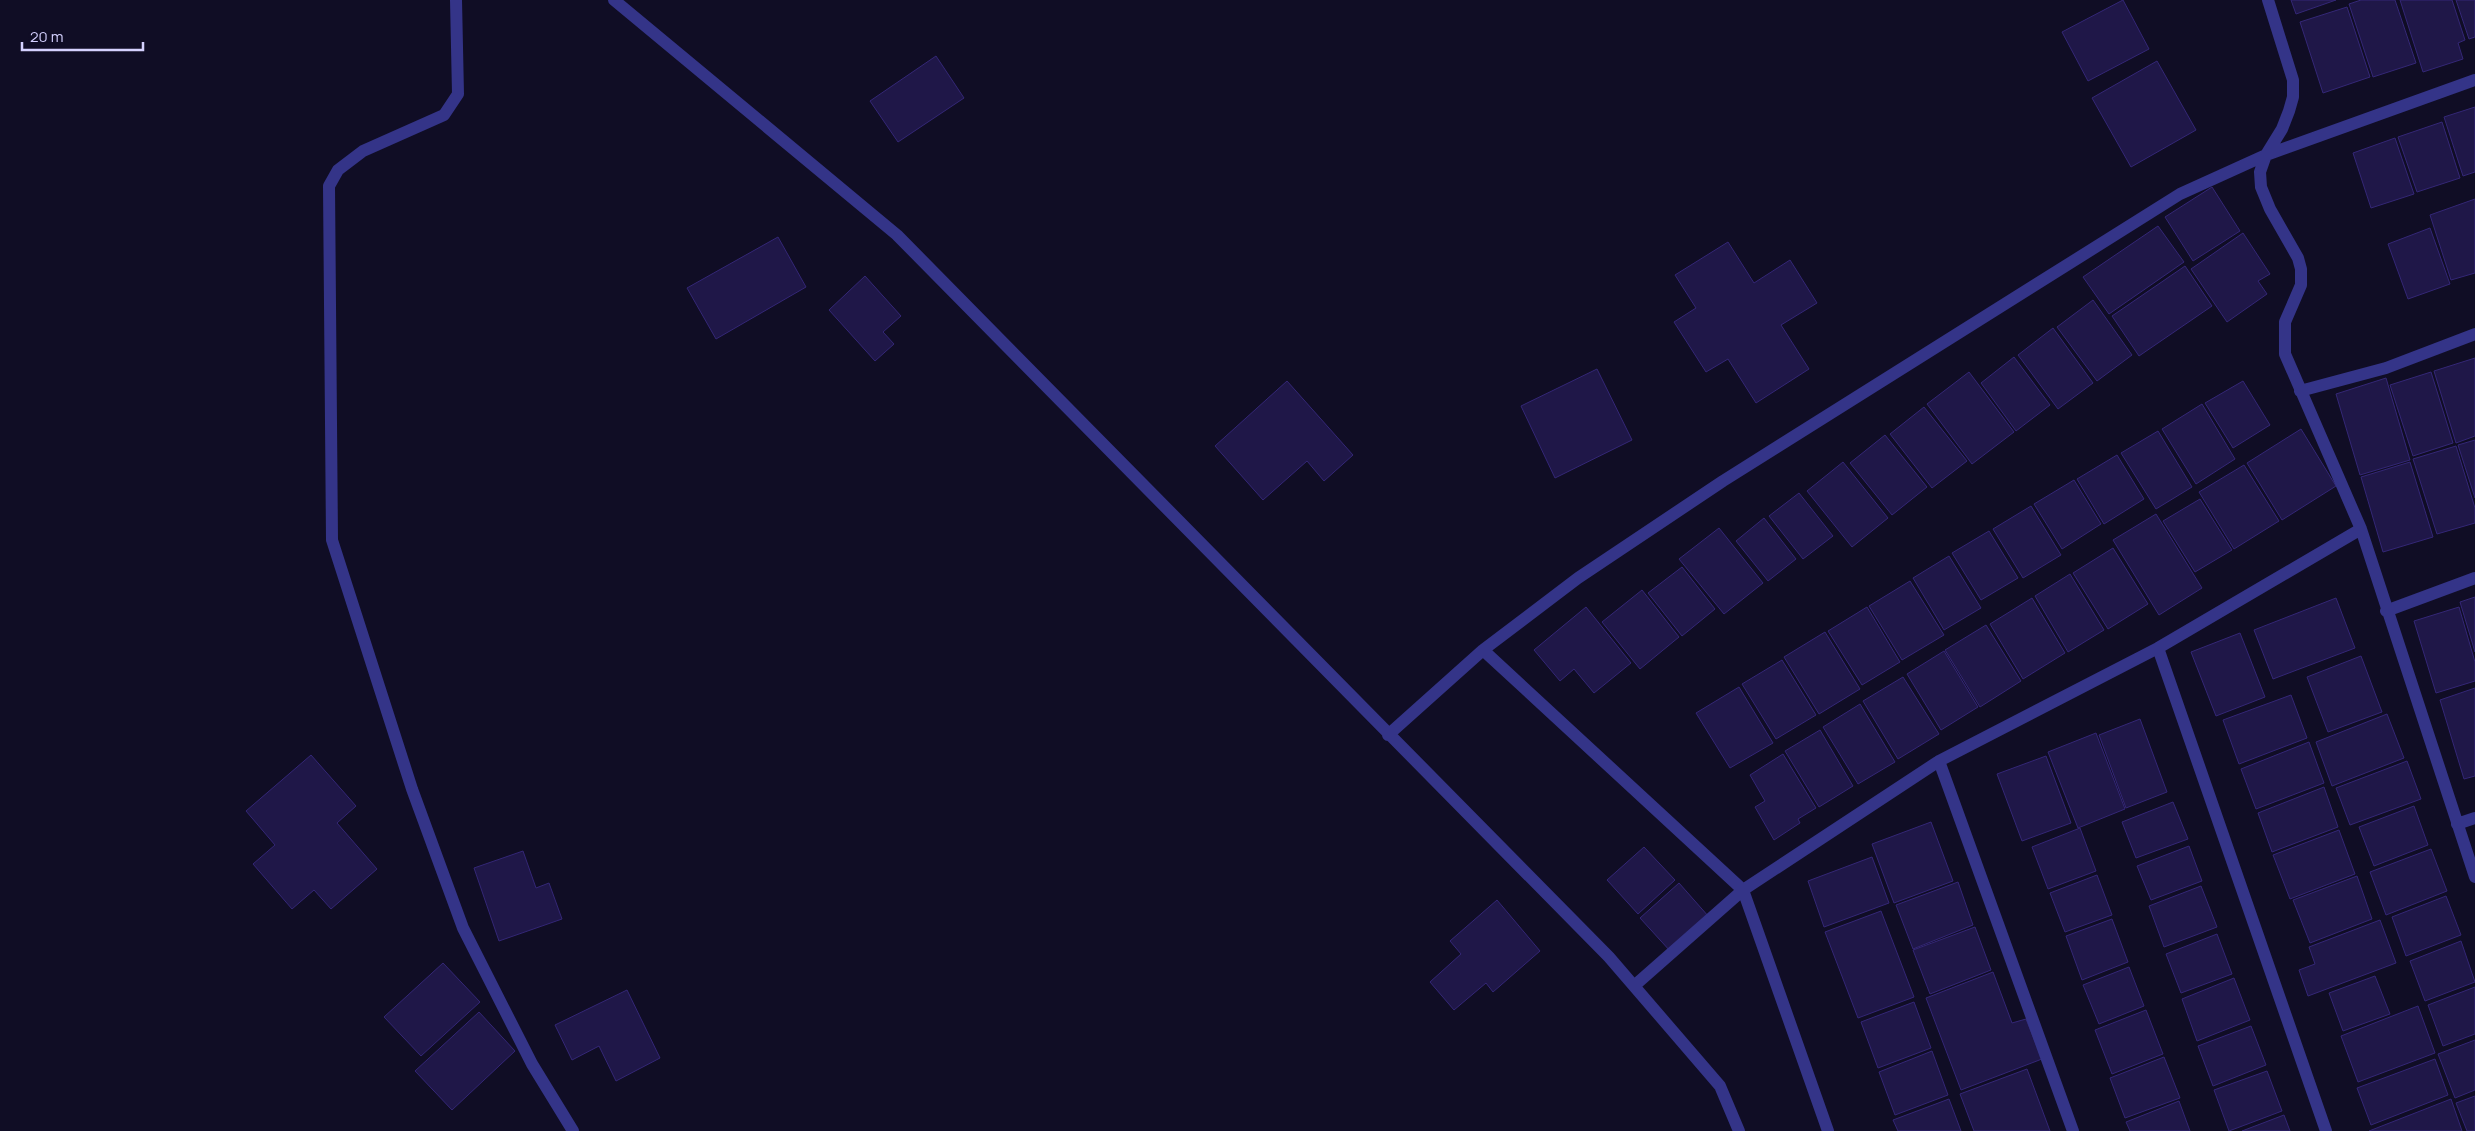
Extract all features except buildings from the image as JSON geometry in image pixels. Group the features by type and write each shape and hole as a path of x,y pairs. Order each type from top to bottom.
{"street":[{"path":"456,0 458,94 444,114 363,151 338,170 329,186 332,540 412,789 462,928 532,1064 573,1131"},
{"path":"614,0 897,235 1609,957 1720,1086 1739,1131"},
{"path":"2268,0 2293,80 2293,97 2282,129 2266,156 2260,172 2260,187 2270,209 2298,258 2301,268 2301,285 2285,322 2283,338 2285,354 2360,529 2475,877"},
{"path":"1388,735 1483,650 1578,578 1723,482 2180,194 2266,156 2475,80"},
{"path":"2300,391 2386,368 2475,334"},
{"path":"1634,986 1742,890 1939,761 2158,648 2360,529"},
{"path":"2386,611 2475,578"},
{"path":"2158,648 2326,1131"},
{"path":"1483,650 1742,890 1828,1131"},
{"path":"1939,761 2073,1131"},
{"path":"2457,824 2475,818"}]}
